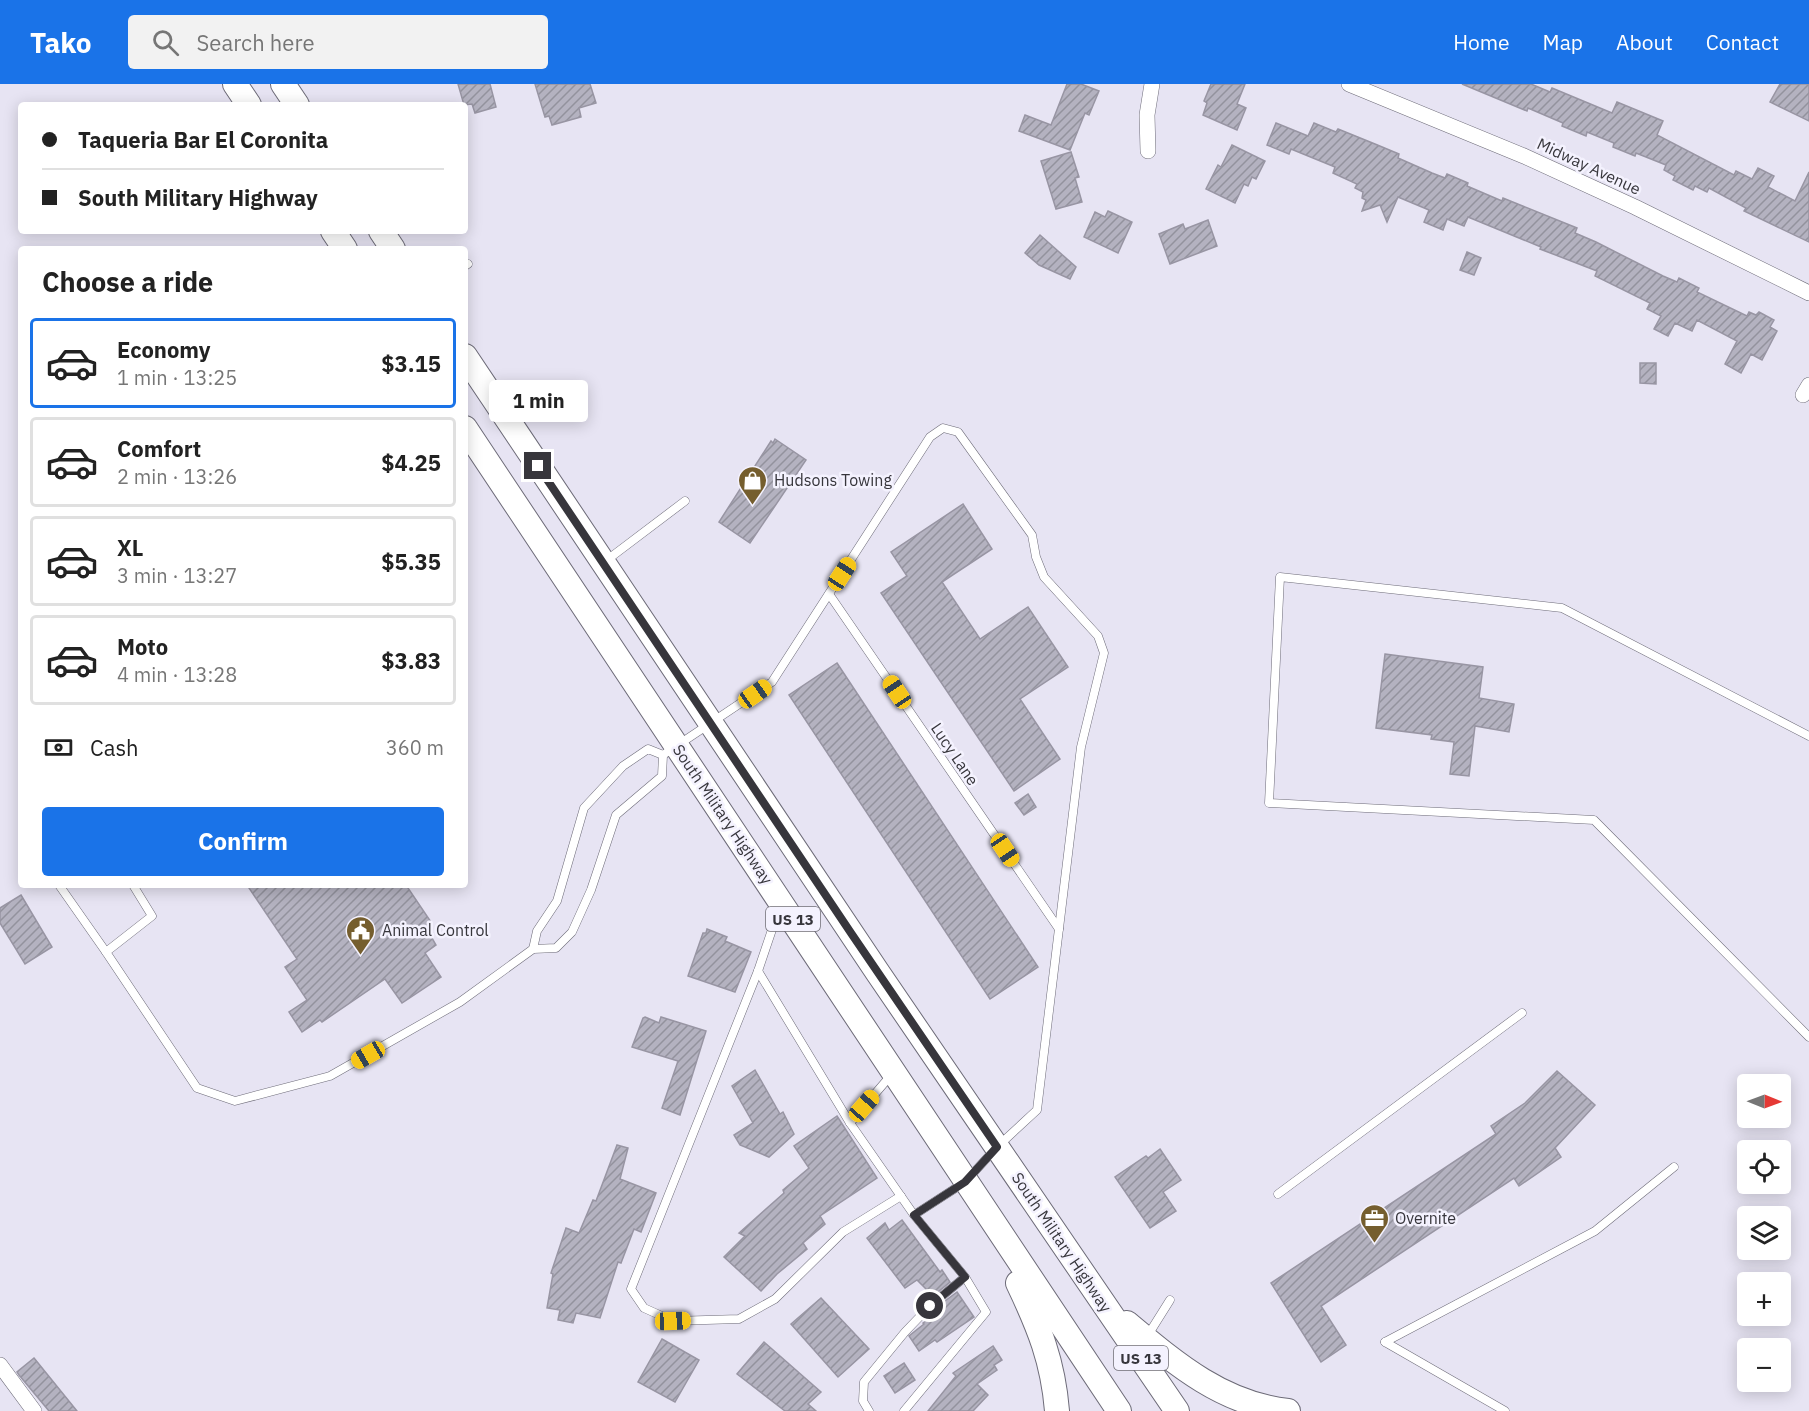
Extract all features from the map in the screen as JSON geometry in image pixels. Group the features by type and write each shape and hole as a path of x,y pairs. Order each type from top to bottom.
{"main road":[{"path":"235,84 247,102"},
{"path":"283,84 295,102"},
{"name":"South Military Highway","path":"468,360 711,725 1177,1411"},
{"name":"South Military Highway","path":"468,433 670,751 781,902 1119,1411"},
{"path":"965,1182 1041,1331 1055,1383 1057,1411"},
{"path":"1105,1305 1195,1377 1231,1396 1269,1409 1288,1411"}],"street":[{"path":"1148,151 1147,115 1152,84"},
{"name":"Midway Avenue","path":"1349,84 1524,156 1635,207 1809,293"},
{"path":"0,1365 34,1411"}],"lane":[{"path":"533,949 537,931 557,901 584,808 623,766 648,749 670,751 772,682 930,437 943,428 958,432 1032,535 1036,557 1044,577 1098,636 1104,653 1081,747 1037,1110 997,1147 965,1182 914,1215"},
{"path":"603,563 685,501"},
{"path":"1809,736 1562,608 1280,578 1269,803 1594,820 1809,1037"},
{"name":"Lucy Lane","path":"830,594 1059,929"},
{"path":"61,888 196,1088 235,1101 330,1076 460,1002 533,949 556,948 572,932 591,890 616,815 662,776 670,751"},
{"path":"106,952 152,916 135,888"},
{"path":"781,902 758,971 631,1289 644,1308 673,1321 739,1319 775,1299 843,1232 901,1196"},
{"path":"758,971 850,1123 914,1215 965,1277 986,1312 904,1411"},
{"path":"1278,1194 1522,1014"},
{"path":"850,1123 893,1073"},
{"path":"1505,1411 1385,1342 1595,1231 1674,1167"},
{"path":"869,1411 863,1401 864,1382 905,1332 930,1306 965,1277"},
{"path":"1146,1339 1170,1300"}],"building":[{"path":"458,84 490,84 496,107 475,113 472,104 463,102"},
{"path":"535,84 590,84 596,103 579,108 581,117 552,125 549,116 545,117"},
{"path":"1067,84 1081,84 1099,91 1089,115 1085,113 1070,150 1019,131 1025,115 1051,125"},
{"path":"1211,84 1245,84 1237,104 1246,108 1237,130 1203,115 1207,103 1204,101"},
{"path":"1462,84 1531,84 1550,92 1552,88 1612,113 1617,102 1663,121 1657,135 1734,175 1736,171 1752,179 1758,168 1774,176 1768,187 1795,201 1809,172 1809,242 1744,211 1746,208 1709,188 1707,192 1695,186 1693,190 1673,180 1675,176 1664,170 1666,165 1636,153 1635,156 1613,147 1614,143 1587,132 1586,136 1528,108 1527,111"},
{"path":"1780,84 1809,84 1809,121 1770,102"},
{"path":"1276,123 1308,136 1314,123 1336,132 1338,129 1375,144 1399,154 1398,158 1432,173 1445,178 1447,174 1468,183 1467,186 1502,201 1503,198 1577,228 1575,233 1663,276 1677,282 1679,278 1699,288 1697,292 1747,316 1749,312 1756,315 1759,312 1774,320 1770,327 1777,331 1762,360 1751,354 1741,373 1725,364 1737,341 1697,320 1692,331 1675,323 1668,336 1654,329 1661,316 1647,309 1650,303 1595,276 1597,271 1540,249 1541,247 1468,217 1464,226 1447,219 1443,230 1424,222 1429,210 1398,197 1387,222 1380,205 1362,211 1366,200 1362,198 1363,192 1355,188 1357,184 1333,173 1335,167 1291,149 1289,154 1267,145"},
{"path":"1232,145 1265,161 1256,179 1252,177 1248,186 1244,184 1235,203 1206,189 1218,165 1221,167"},
{"path":"1071,152 1079,177 1075,178 1082,202 1056,209 1041,161"},
{"path":"1108,211 1132,222 1118,253 1084,237 1095,212 1105,217"},
{"path":"1208,220 1217,246 1170,264 1159,234 1183,224 1185,229"},
{"path":"1040,235 1076,267 1070,279 1039,265 1025,253"},
{"path":"1467,252 1481,258 1474,275 1460,270"},
{"path":"1640,363 1656,363 1656,384 1640,383"},
{"name":"Hudsons Towing","path":"775,439 806,460 750,543 719,522 771,441 773,443"},
{"path":"963,504 992,549 942,582 980,639 1028,607 1068,667 1020,699 1060,759 1014,791 881,593 907,576 891,552"},
{"path":"1385,654 1483,667 1479,698 1514,704 1509,732 1475,726 1469,776 1450,774 1454,742 1431,739 1432,735 1376,728"},
{"path":"837,663 1038,967 990,999 789,695"},
{"path":"1028,794 1036,807 1024,815 1015,803"},
{"name":"Animal Control","path":"249,888 408,888 431,922 425,926 436,945 425,953 441,977 402,1003 385,979 322,1022 320,1020 302,1032 289,1012 307,1000 285,967 297,959"},
{"path":"21,895 52,947 25,964 0,923 0,908"},
{"path":"707,929 727,937 725,941 751,952 735,992 688,976 703,933 706,933"},
{"path":"645,1017 659,1023 661,1017 706,1031 680,1115 662,1108 678,1061 632,1047"},
{"path":"755,1070 780,1114 783,1112 794,1134 769,1157 740,1145 734,1135 753,1123 732,1086"},
{"name":"Overnite","path":"1557,1071 1595,1105 1555,1148 1561,1157 1519,1186 1514,1178 1321,1306 1346,1345 1321,1362 1271,1283 1496,1134 1491,1126 1525,1103"},
{"path":"837,1116 877,1178 820,1216 825,1224 803,1243 807,1249 761,1291 724,1257 745,1236 739,1233 809,1168 794,1146"},
{"path":"617,1145 628,1148 620,1179 656,1193 641,1232 634,1229 621,1263 618,1262 600,1318 576,1313 573,1323 558,1320 560,1310 547,1308 553,1274 551,1273 566,1228 579,1233 593,1200 596,1201"},
{"path":"1160,1149 1181,1180 1163,1192 1176,1211 1150,1228 1115,1177"},
{"path":"902,1220 950,1282 933,1296 917,1280 905,1288 867,1238 885,1223 889,1230"},
{"path":"957,1292 974,1317 937,1342 935,1340 919,1351 909,1336 945,1308 941,1304"},
{"path":"821,1298 869,1349 838,1377 791,1324"},
{"path":"662,1339 699,1360 675,1402 638,1382"},
{"path":"764,1342 821,1392 808,1404 816,1411 785,1411 737,1374"},
{"path":"993,1346 1002,1360 994,1365 997,1370 977,1384 988,1395 973,1411 928,1411 956,1376 953,1373"},
{"path":"34,1358 77,1411 49,1411 19,1375 17,1372"},
{"path":"904,1363 915,1380 895,1393 884,1376"}],"place":[{"name":"Hudsons Towing","path":"753,506"},
{"name":"Animal Control","path":"361,956"},
{"name":"Overnite","path":"1374,1244"}],"route":[{"path":"538,466 997,1147 965,1182 914,1215 965,1277 930,1306"}]}
